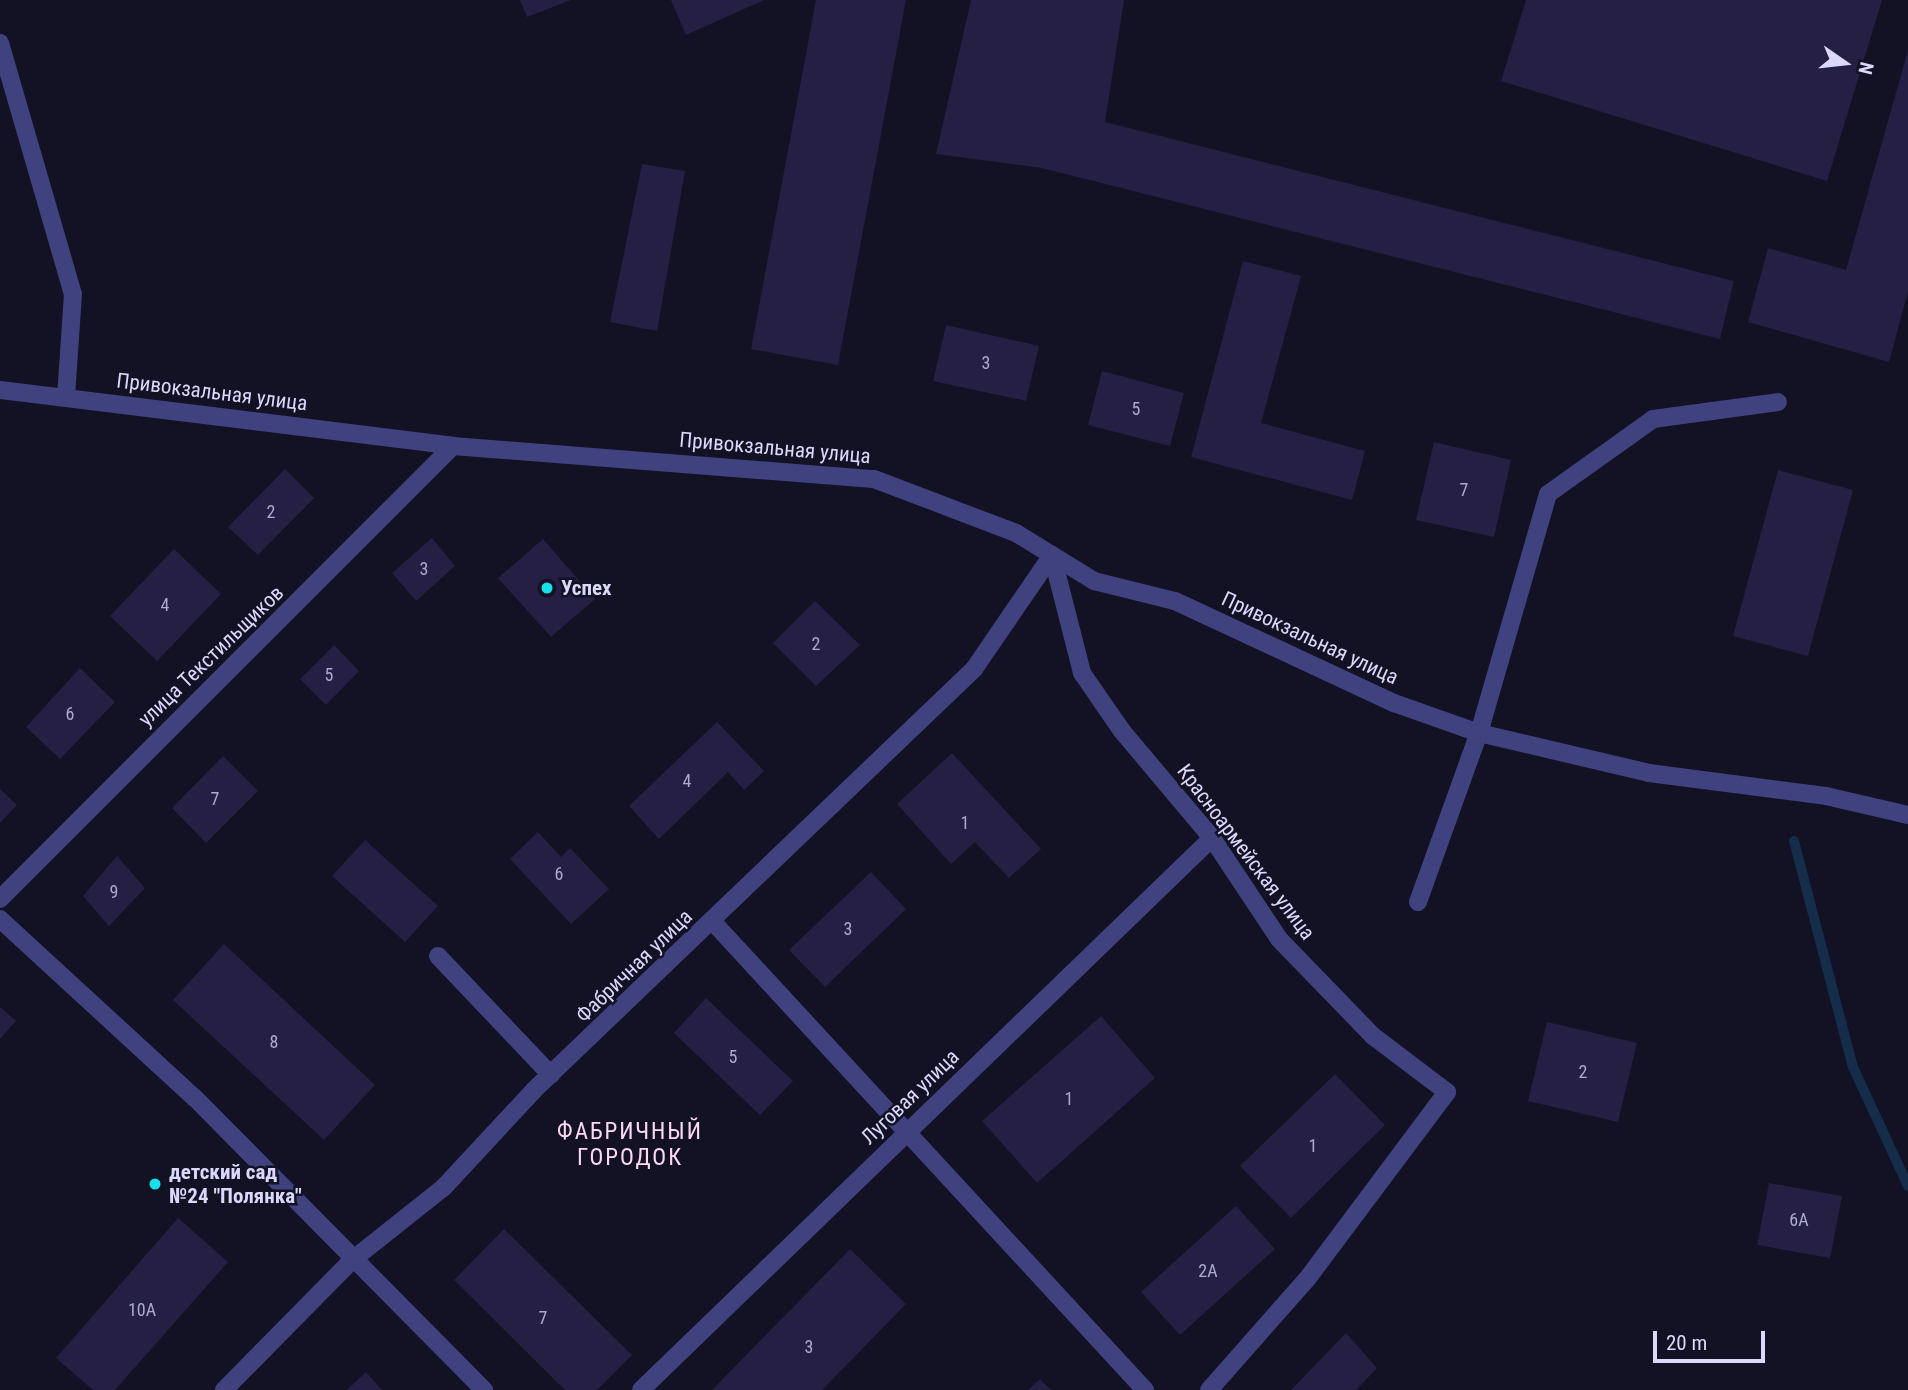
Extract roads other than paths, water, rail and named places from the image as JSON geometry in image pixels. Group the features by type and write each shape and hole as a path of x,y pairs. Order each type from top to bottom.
{"street":[{"path":"0,43 73,294 66,397"},
{"name":"Привокзальная улица","path":"0,390 453,446 874,479 1016,533 1094,581 1175,601 1394,703 1479,733 1649,773 1826,796 1908,815"},
{"path":"1418,902 1479,733 1548,494 1653,419 1778,402"},
{"name":"улица Текстильщиков","path":"0,899 453,446"},
{"name":"Красноармейская улица","path":"1052,555 1082,673 1212,838 1279,939 1373,1036 1447,1092 1307,1279 1209,1390"},
{"name":"Фабричная улица","path":"224,1390 351,1261 444,1187 551,1075 974,669 1052,555"},
{"name":"Луговая улица","path":"641,1390 1212,838"},
{"path":"0,919 195,1098 351,1261 484,1390"},
{"path":"713,922 910,1129 1145,1390"},
{"path":"438,956 551,1075"}],"waterway":[{"path":"1794,841 1853,1067 1908,1186"}],"place":[{"name":"Успех","path":"547,588"},
{"name":"детский сад №24 \"Полянка\"","path":"155,1184"}],"district":[{"name":"ФАБРИЧНЫЙ ГОРОДОК","path":"630,1145"}]}
